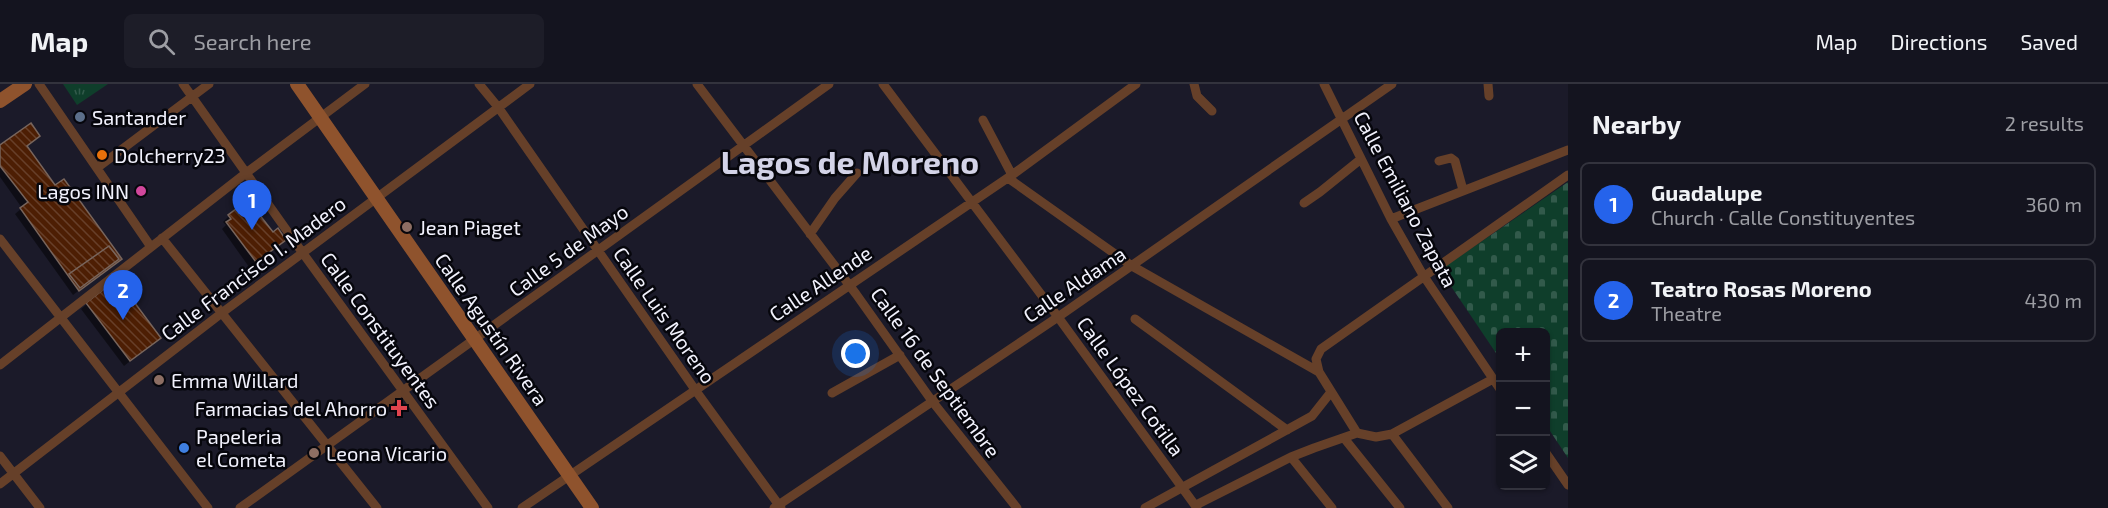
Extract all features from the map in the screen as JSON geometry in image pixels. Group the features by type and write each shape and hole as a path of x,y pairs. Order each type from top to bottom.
{"main road":[{"path":"0,102 25,84"},
{"name":"Calle Agustín Rivera","path":"297,84 592,508"}],"street":[{"path":"39,84 151,247"},
{"name":"Calle Constituyentes","path":"183,84 488,508"},
{"path":"97,168 209,84"},
{"path":"0,365 246,173 365,84"},
{"name":"Calle Luis Moreno","path":"479,84 498,107 778,507"},
{"name":"Calle Francisco I. Madero","path":"0,484 302,252 530,84"},
{"name":"Calle 16 de Septiembre","path":"697,84 850,285 932,401 1017,508"},
{"name":"Calle 5 de Mayo","path":"240,508 830,84"},
{"name":"Calle López Cotilla","path":"883,84 1197,507"},
{"name":"Calle Allende","path":"522,508 1010,177 1136,84"},
{"path":"1194,84 1197,96 1212,111"},
{"name":"Calle Emiliano Zapata","path":"1324,84 1391,219 1423,275 1496,383"},
{"name":"Calle Aldama","path":"778,507 1058,317 1392,84"},
{"path":"1488,84 1489,96"},
{"path":"983,120 1010,177 1132,266 1319,372"},
{"path":"1391,219 1568,150"},
{"path":"1439,161 1451,158 1455,161 1463,190"},
{"path":"1304,203 1361,159"},
{"path":"810,234 835,198 857,173"},
{"path":"1357,433 1319,372 1316,359 1321,349 1568,175"},
{"path":"162,238 377,508"},
{"path":"0,240 208,508"},
{"path":"1135,319 1287,430"},
{"path":"832,393 900,355"},
{"path":"1197,507 1291,457 1357,433 1376,436 1392,434 1493,379"},
{"path":"1145,508 1312,416 1331,392"},
{"path":"1392,434 1449,508"},
{"path":"1344,438 1400,508"},
{"path":"0,456 40,508"},
{"path":"1291,457 1332,508"},
{"path":"1550,460 1568,485"}],"green space":[{"path":"63,84 108,84 77,105"},
{"path":"1568,182 1568,458 1550,431 1550,328 1496,328 1496,353 1440,270"}],"building":[{"path":"31,123 40,136 27,146 55,185 64,179 122,259 79,291 20,208 28,202 0,166 0,145"},
{"path":"248,200 273,232 278,228 286,240 256,262 226,222 231,219 228,215"},
{"path":"109,246 119,259 80,288 69,274"},
{"path":"117,279 161,338 130,361 86,303"}],"place":[{"name":"Santander","path":"80,117"},
{"name":"Dolcherry23","path":"102,155"},
{"name":"Lagos INN","path":"141,191"},
{"name":"Jean Piaget","path":"407,227"},
{"name":"Guadalupe","path":"252,230"},
{"name":"Teatro Rosas Moreno","path":"123,320"},
{"name":"Emma Willard","path":"159,380"},
{"name":"Farmacias del Ahorro","path":"399,408"},
{"name":"Papeleria el Cometa","path":"184,448"},
{"name":"Leona Vicario","path":"314,453"}],"district":[{"name":"Lagos de Moreno","path":"850,161"}]}
